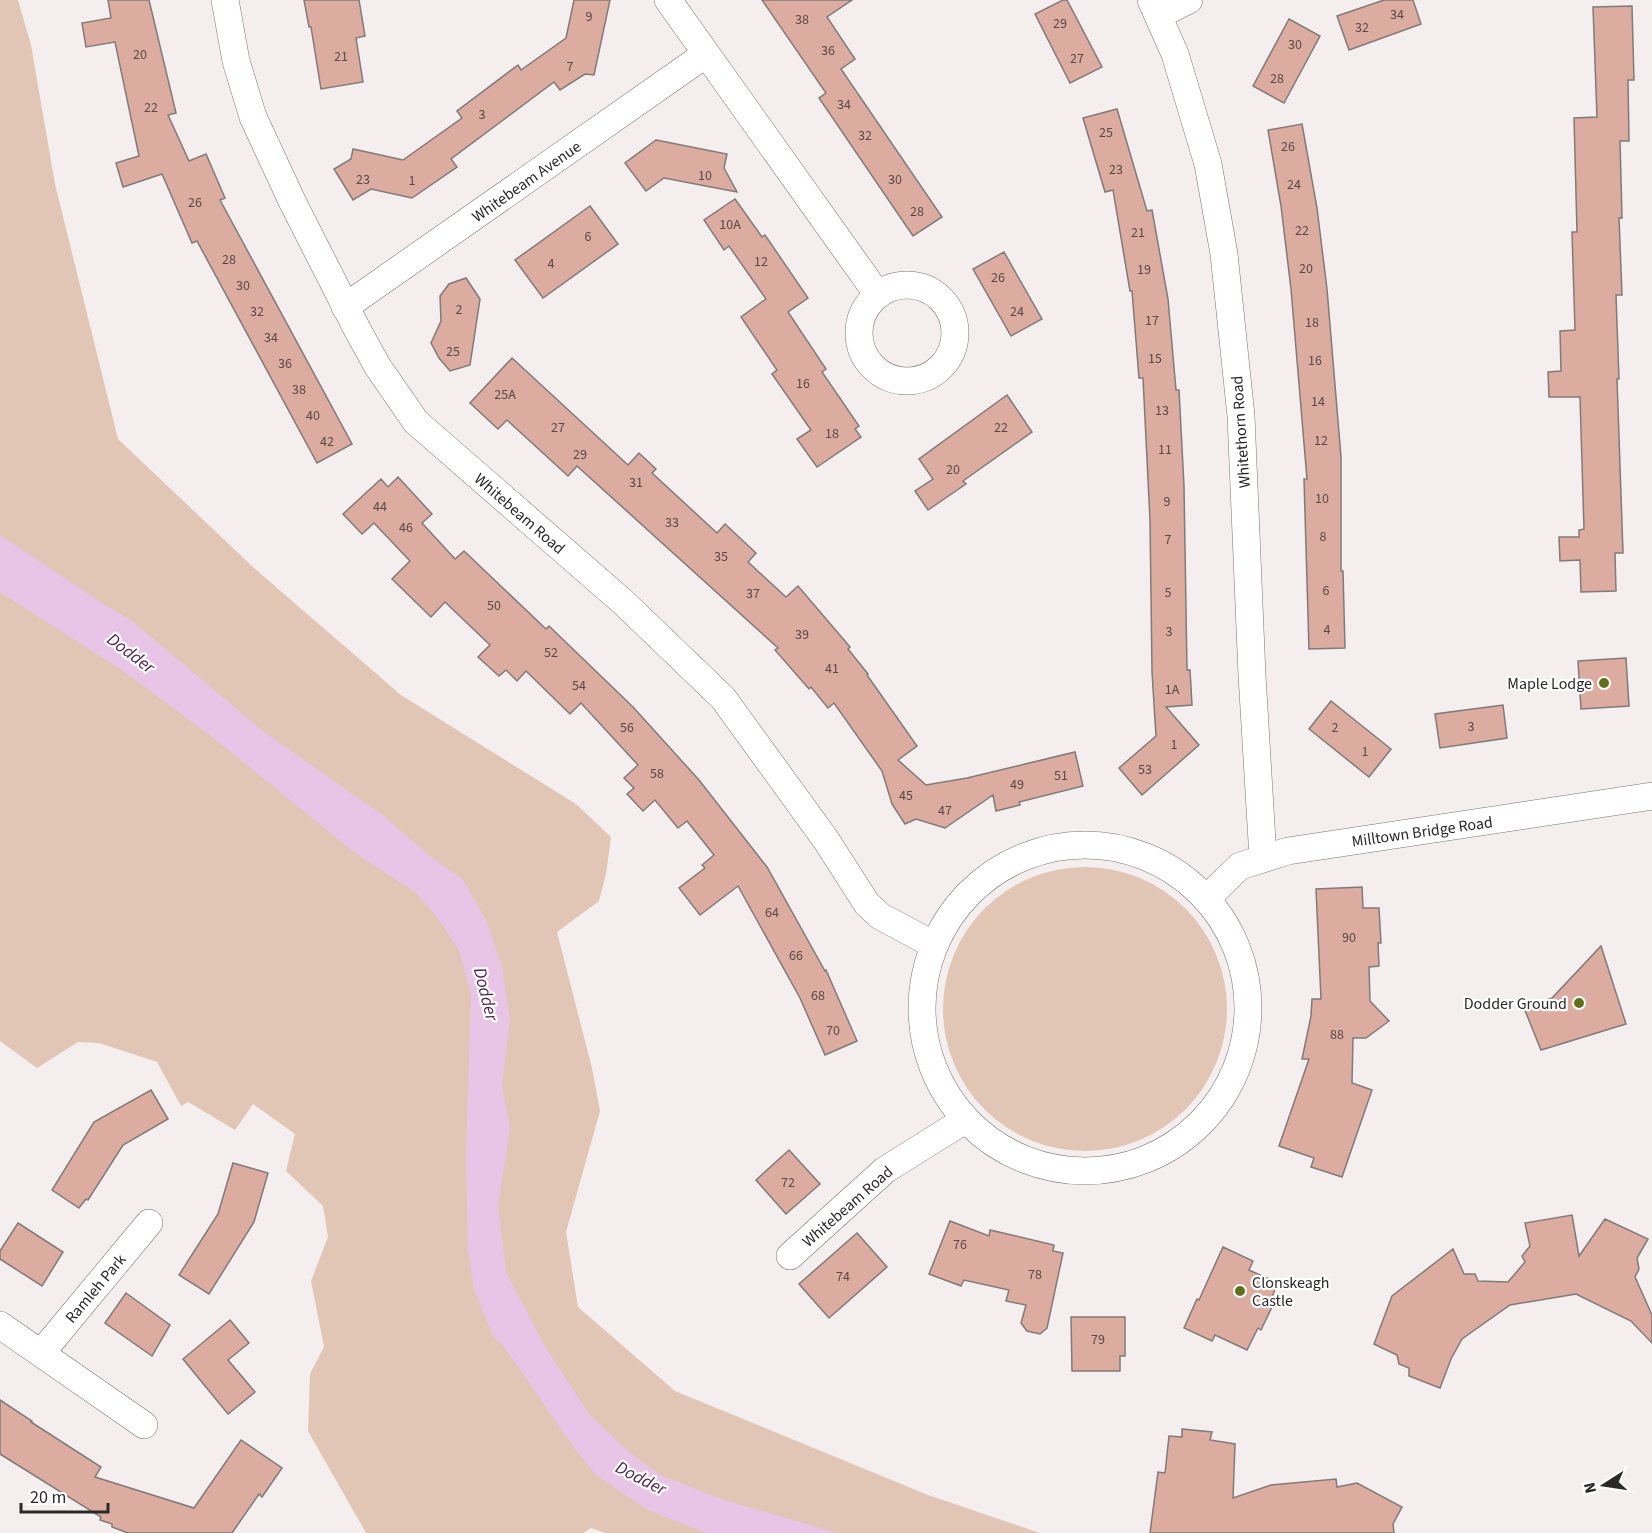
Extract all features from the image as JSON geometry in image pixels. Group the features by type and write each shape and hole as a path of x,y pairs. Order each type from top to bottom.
{"street":[{"name":"Whitebeam Road","path":"225,0 236,61 253,117 345,307 378,367 416,422 623,602 723,698 826,840 867,904 880,916 934,945"},
{"path":"668,0 878,295"},
{"name":"Whitethorn Road","path":"1189,0 1155,8 1175,54 1208,164 1224,254 1241,416 1252,675 1263,858"},
{"name":"Whitebeam Avenue","path":"345,307 706,54"},
{"name":"Milltown Bridge Road","path":"1207,898 1239,866 1288,851 1652,796"},
{"path":"1099,844 1139,853 1176,871 1207,898 1235,941 1249,990 1246,1041 1228,1089 1197,1130 1154,1158 1104,1172 1053,1169 1005,1151 965,1120 939,1081 924,1037 922,990 934,945 955,909 983,879 1018,858 1058,846 1099,844"},
{"name":"Whitebeam Road","path":"790,1256 885,1170 965,1120"},
{"name":"Ramleh Park","path":"42,1352 149,1223"},
{"path":"0,1325 144,1425"}],"shaded area":[{"path":"0,0 18,0 31,45 55,184 118,439 254,568 401,695 576,804 611,837 606,874 599,901 557,932 592,1068 600,1111 566,1232 578,1307 675,1391 928,1495 1040,1533 605,1533 591,1528 583,1533 366,1533 308,1431 310,1374 324,1347 311,1281 328,1237 323,1206 286,1171 295,1134 253,1104 235,1130 188,1102 181,1106 157,1062 99,1043 78,1042 37,1068 0,1041"},
{"path":"1085,867 1113,870 1139,878 1164,891 1185,909 1203,930 1216,955 1224,981 1227,1009 1224,1037 1216,1063 1203,1088 1185,1109 1164,1127 1139,1140 1113,1148 1085,1151 1057,1148 1031,1140 1006,1127 985,1109 967,1088 954,1063 946,1037 943,1009 946,981 954,955 967,930 985,909 1006,891 1031,878 1057,870"}],"water":[{"name":"Dodder","path":"0,535 132,621 264,732 384,816 426,853 463,880 486,920 502,967 510,1019 502,1085 510,1129 498,1206 506,1272 547,1350 589,1414 629,1452 660,1475 724,1500 837,1533 706,1533 646,1509 596,1475 572,1445 506,1349 492,1334 474,1289 468,1250 466,1156 471,994 459,950 437,917 415,892 358,855 211,736 122,670 0,592"}],"building":[{"path":"108,0 149,0 176,113 168,115 189,161 206,154 225,198 220,200 352,444 317,463 197,241 192,243 162,174 123,187 116,163 139,156 115,42 86,47 82,23 111,18"},
{"path":"304,0 359,0 365,36 356,38 363,82 321,89 311,27 309,27"},
{"path":"574,0 610,0 594,75 585,74 560,90 554,82 451,159 457,167 412,198 371,189 353,200 334,169 351,159 353,149 403,160 462,118 457,111 518,65 521,70 566,38"},
{"path":"762,0 852,0 827,17 855,59 841,69 942,217 913,236 819,98 826,93"},
{"path":"1067,0 1102,67 1070,83 1035,14"},
{"path":"1384,0 1413,0 1421,24 1349,50 1337,16"},
{"path":"1632,6 1634,80 1628,80 1629,141 1620,141 1622,218 1619,218 1622,295 1616,295 1623,553 1615,553 1616,591 1581,592 1580,560 1560,561 1559,537 1579,537 1579,530 1584,529 1580,397 1549,397 1548,372 1561,371 1560,331 1575,330 1572,232 1577,232 1574,118 1597,117 1593,7"},
{"path":"1289,19 1320,36 1284,103 1253,86"},
{"path":"1117,109 1147,211 1152,210 1168,299 1176,390 1179,390 1184,486 1187,670 1190,670 1192,705 1166,707 1199,745 1142,795 1119,768 1156,736 1152,672 1150,520 1143,378 1139,378 1132,291 1130,291 1113,190 1105,192 1083,118"},
{"path":"1302,124 1317,208 1327,289 1341,457 1341,571 1343,571 1345,648 1309,649 1304,479 1307,479 1291,289 1281,206 1268,130"},
{"path":"656,140 727,154 724,168 737,192 664,178 646,191 625,163"},
{"path":"735,199 762,237 765,235 808,298 788,312 826,369 822,372 859,426 855,429 861,437 817,467 797,439 811,430 772,374 777,370 741,317 766,299 729,246 724,250 704,220"},
{"path":"590,206 618,244 543,298 515,260"},
{"path":"1004,252 1042,319 1011,336 973,269"},
{"path":"466,278 480,299 470,365 450,371 439,358 431,343 441,321 440,296 449,284"},
{"path":"512,358 628,465 639,453 656,469 652,473 717,533 725,524 756,553 748,562 786,597 798,586 850,647 848,649 868,674 917,746 898,760 926,785 967,778 1075,752 1083,786 1019,802 1020,805 996,811 993,795 945,828 916,819 905,824 892,804 882,771 834,703 828,708 775,650 778,648 577,466 568,476 507,420 498,429 470,403"},
{"path":"1007,395 1032,432 963,481 966,484 928,510 915,491 933,479 919,459"},
{"path":"398,477 432,514 422,523 455,559 464,551 546,629 549,626 633,707 699,780 767,867 826,970 857,1041 825,1055 800,998 738,886 700,915 679,888 705,868 702,865 714,855 687,821 678,828 655,800 643,811 627,794 634,788 624,778 638,765 581,703 570,714 526,671 517,681 506,670 499,676 478,657 490,645 445,602 431,617 392,579 410,561 374,523 362,534 343,514 381,479 388,487"},
{"name":"Maple Lodge","path":"1626,658 1629,706 1581,709 1578,661"},
{"path":"1331,701 1391,749 1369,777 1309,729"},
{"path":"1503,705 1507,738 1440,748 1435,714"},
{"path":"1362,887 1363,908 1379,908 1381,943 1378,943 1379,966 1369,967 1370,1001 1389,1021 1366,1038 1353,1038 1352,1083 1372,1090 1342,1177 1311,1167 1314,1158 1279,1146 1309,1059 1302,1059 1311,1016 1312,999 1321,999 1316,889"},
{"name":"Dodder Ground","path":"1601,946 1626,1024 1541,1050 1524,1008 1552,998"},
{"path":"151,1090 168,1119 123,1145 88,1200 86,1199 79,1208 52,1190 94,1122"},
{"path":"789,1150 820,1184 786,1214 756,1180"},
{"path":"233,1163 268,1173 254,1222 209,1294 179,1275 218,1214"},
{"path":"1572,1215 1579,1256 1605,1219 1648,1239 1637,1258 1639,1269 1635,1277 1652,1315 1652,1343 1631,1321 1576,1294 1510,1305 1462,1339 1451,1359 1440,1388 1409,1376 1409,1368 1399,1364 1397,1355 1374,1344 1392,1296 1453,1249 1464,1274 1475,1274 1478,1281 1508,1282 1525,1262 1522,1256 1530,1246 1525,1223"},
{"path":"950,1221 989,1236 990,1230 1054,1245 1053,1251 1063,1253 1047,1328 1040,1334 1027,1331 1021,1323 1026,1305 1006,1301 1009,1290 964,1280 961,1286 929,1274"},
{"path":"18,1223 63,1252 42,1286 0,1259 0,1251"},
{"path":"857,1233 887,1267 829,1318 799,1284"},
{"name":"Clonskeagh Castle","path":"1223,1247 1253,1261 1249,1270 1278,1283 1268,1306 1272,1307 1261,1330 1258,1328 1247,1350 1215,1335 1212,1341 1184,1328"},
{"path":"126,1293 170,1325 152,1356 105,1323"},
{"path":"1071,1317 1125,1317 1125,1356 1120,1356 1120,1371 1072,1371"},
{"path":"230,1320 249,1343 228,1360 255,1392 228,1414 183,1359"},
{"path":"0,1400 101,1467 95,1477 194,1508 241,1440 282,1468 262,1497 259,1494 232,1533 128,1533 100,1520 101,1517 0,1454"},
{"path":"1182,1429 1212,1432 1210,1440 1235,1444 1233,1498 1271,1485 1336,1479 1337,1487 1357,1483 1402,1507 1393,1524 1394,1533 1150,1533 1158,1472 1165,1473 1169,1436 1182,1437"}],"place":[{"name":"Maple Lodge","path":"1604,683"},
{"name":"Dodder Ground","path":"1579,1003"},
{"name":"Clonskeagh Castle","path":"1240,1291"}]}
